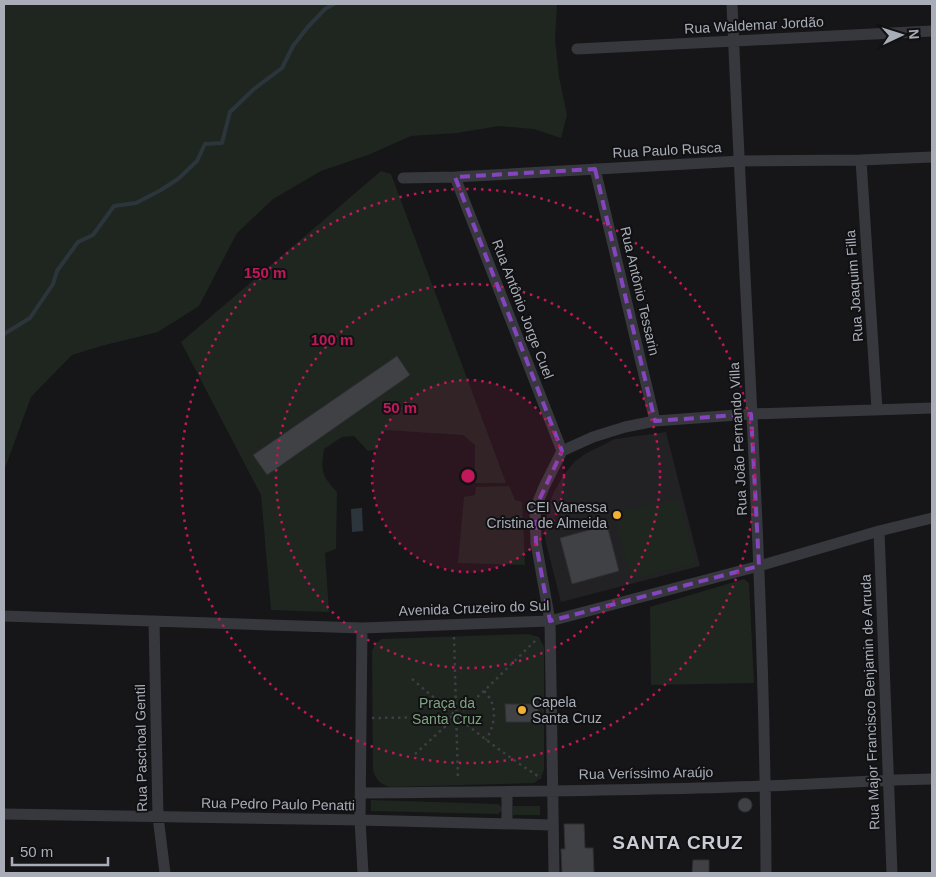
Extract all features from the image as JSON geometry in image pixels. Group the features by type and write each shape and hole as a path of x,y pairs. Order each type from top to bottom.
{"street":[{"name":"Rua João Fernando Villa","path":"732,4 759,566 766,786 766,873"},
{"name":"Rua Waldemar Jordão","path":"577,49 932,31"},
{"name":"Rua Paulo Rusca","path":"403,178 456,177 740,161 861,160 932,157"},
{"name":"Rua Joaquim Filla","path":"861,160 877,409"},
{"name":"Rua Antônio Tessarin","path":"595,169 655,421"},
{"name":"Rua Antônio Jorge Cuel","path":"456,177 562,451"},
{"path":"554,873 550,622 536,543 535,509 562,451 593,437 625,426 655,421 751,414 932,408"},
{"name":"Avenida Cruzeiro do Sul","path":"4,616 362,628 550,622 932,518"},
{"name":"Rua Major Francisco Benjamin de Arruda","path":"879,531 892,873"},
{"name":"Rua Paschoal Gentil","path":"154,621 158,817 165,873"},
{"path":"362,628 360,820 363,873"},
{"name":"Rua Veríssimo Araújo","path":"361,793 507,792 766,786 932,779"},
{"path":"507,792 507,823"},
{"name":"Rua Pedro Paulo Penatti","path":"4,814 552,825"}],"path":[{"path":"454,636 458,785"},
{"path":"415,754 484,691 539,637"},
{"path":"412,679 456,717 507,756 541,778"},
{"path":"484,691 492,702 495,720 486,740"},
{"path":"372,718 456,717"}],"highlighted area":[{"path":"595,169 655,421 751,414 759,566 550,621 536,543 535,509 562,451 455,177"}],"shaded area":[{"name":"CEI Vanessa Cristina de Almeida","path":"666,432 700,566 561,602 545,539 545,526 549,504 563,476 575,461 615,439"},
{"path":"362,508 363,531 352,532 351,509"}],"green space":[{"path":"4,4 557,4 555,39 559,77 567,115 561,138 534,129 499,126 457,133 411,136 368,155 321,171 273,199 237,233 199,306 158,332 72,355 31,397 4,471"},
{"path":"381,171 391,174 506,483 475,483 475,445 463,435 385,430 379,437 378,449 368,451 354,436 342,437 324,449 323,473 337,492 336,549 325,553 329,612 271,610 261,495 181,342"},
{"path":"509,486 515,500 522,502 525,565 458,563 464,497 475,495 476,487"},
{"path":"679,499 696,563 631,579 613,512"},
{"path":"744,579 749,583 754,683 651,685 650,607"},
{"name":"Praça da Santa Cruz","path":"528,634 539,637 544,647 544,770 541,778 534,783 390,787 379,781 373,770 372,651 376,643 382,639"},
{"path":"371,800 497,804 500,805 502,810 498,814 371,811"},
{"path":"513,806 540,806 540,815 513,815"}],"building":[{"path":"397,356 410,375 267,475 253,455"},
{"path":"607,525 619,571 572,584 560,538"},
{"name":"Capela Santa Cruz","path":"505,704 538,704 538,722 506,722"},
{"path":"745,798 750,800 752,805 750,810 745,812 740,810 738,805 740,800"},
{"path":"564,824 584,824 585,848 593,848 594,873 562,873 561,849 565,849"},
{"path":"693,860 709,860 709,873 692,873"}],"waterway":[{"path":"4,334 30,318 53,284 57,271 78,242 93,235 114,206 136,203 161,190 178,179 197,161 205,144 222,143 230,112 254,89 282,68 293,46 307,28 325,9 334,4"}],"place":[{"name":"CEI Vanessa Cristina de Almeida","path":"617,515"},
{"name":"Capela Santa Cruz","path":"522,710"}],"district":[{"name":"SANTA CRUZ","path":"678,842"}]}
